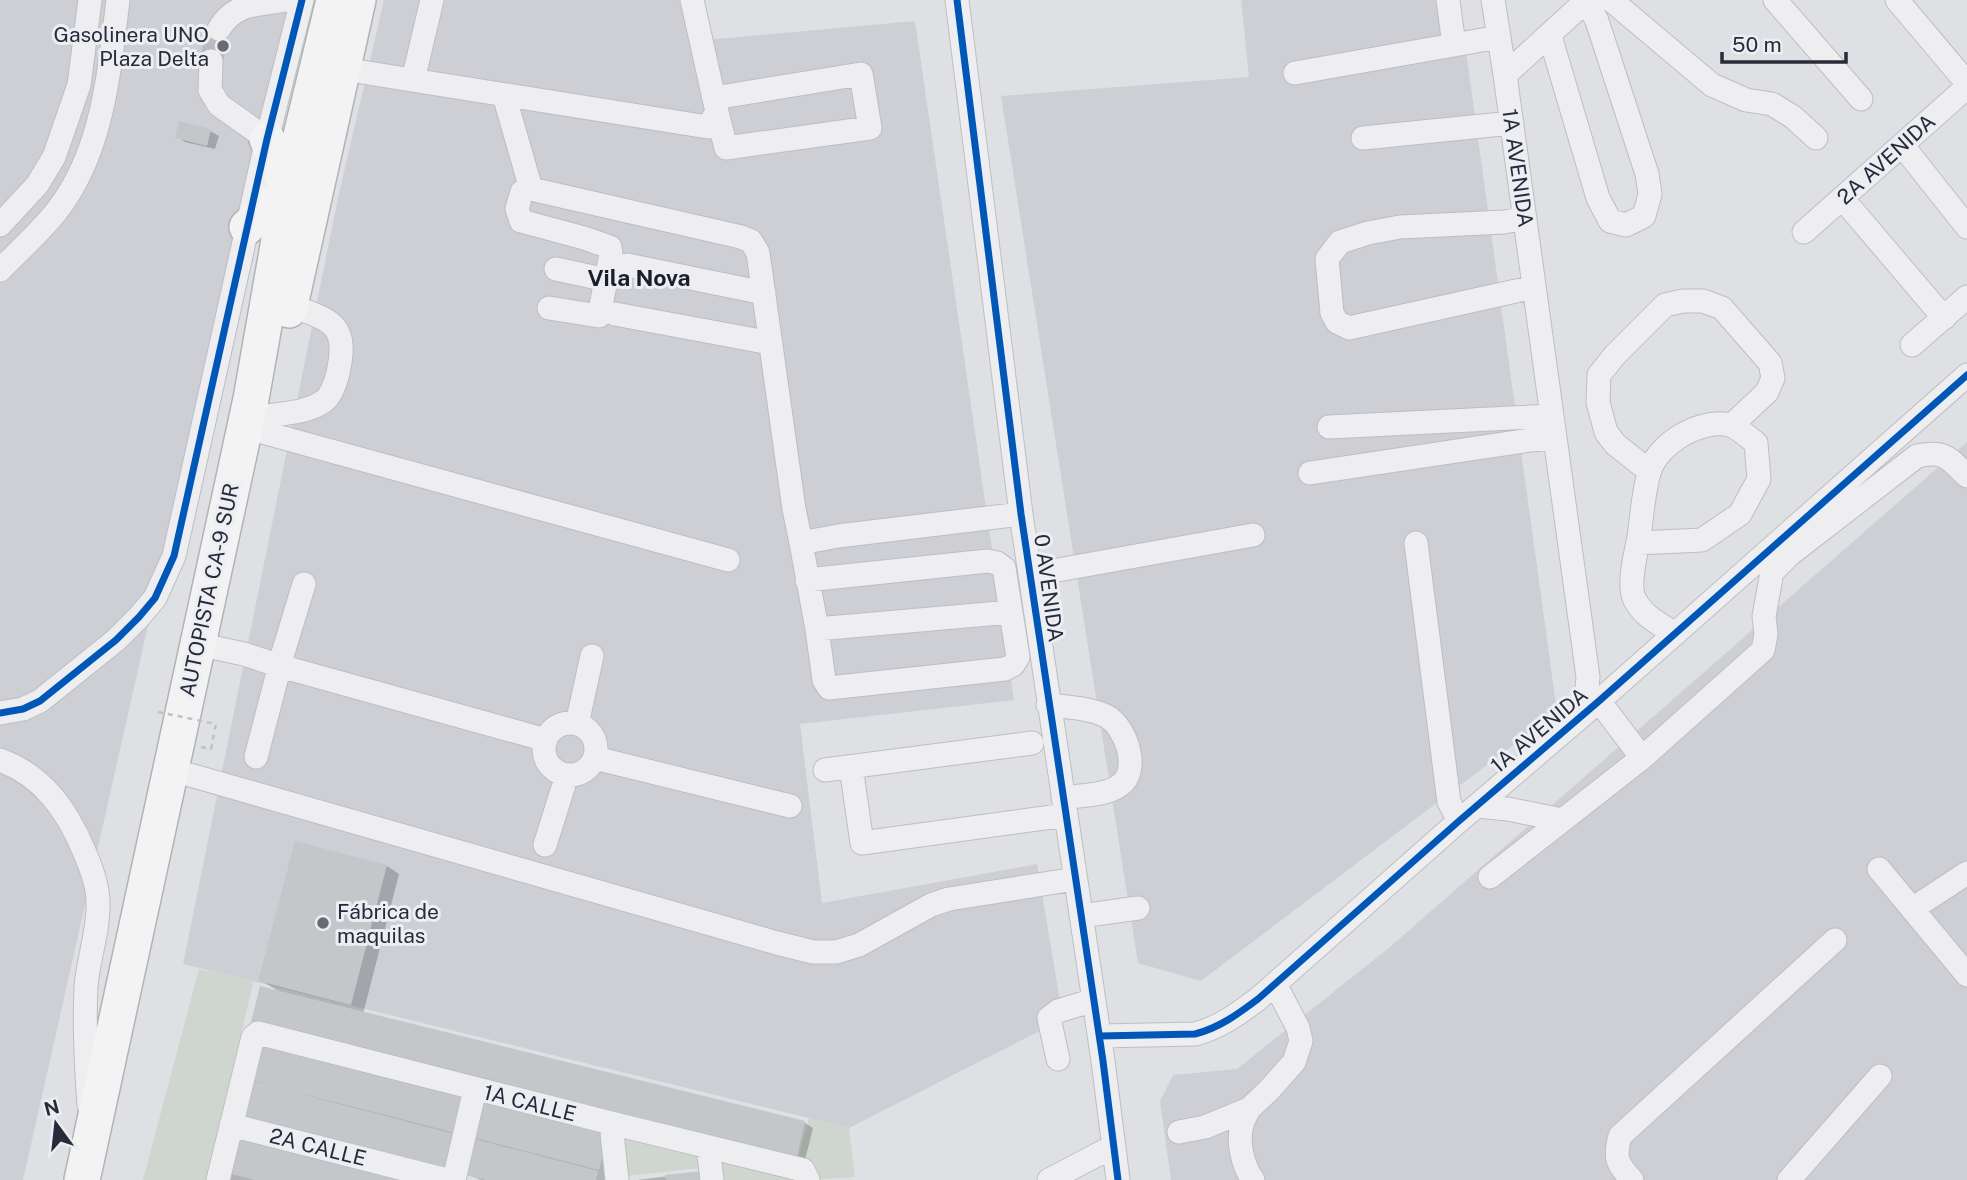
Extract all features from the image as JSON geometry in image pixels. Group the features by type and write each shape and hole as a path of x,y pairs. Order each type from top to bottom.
{"highway":[{"name":"AUTOPISTA CA-9 SUR","path":"82,1180 251,399 288,189 334,0"},
{"name":"AUTOPISTA CA-9 SUR","path":"107,1180 200,762 216,648 358,0"},
{"path":"247,227 288,189 267,139"}],"street":[{"path":"0,225 37,185 54,157 79,85 90,0"},
{"path":"0,270 57,212 86,164 108,86 118,0"},
{"path":"219,29 227,16 240,9 287,0"},
{"path":"0,713 23,709 40,701 116,640 155,598 167,574 174,556 267,139 302,0"},
{"path":"412,80 432,0"},
{"path":"692,0 715,105 726,148 870,128 861,74 715,105"},
{"name":"0 AVENIDA","path":"957,0 1021,514 1056,751 1057,810 1075,879 1100,1037 1118,1180"},
{"path":"1448,0 1454,45"},
{"name":"1A AVENIDA","path":"1493,0 1592,707"},
{"path":"1505,75 1587,0 1597,22 1647,174 1650,194 1644,216 1626,225 1610,221 1598,198 1550,36"},
{"path":"1611,0 1712,85 1746,100 1772,104 1793,117 1816,138"},
{"path":"1776,0 1861,99"},
{"path":"1897,0 1967,85"},
{"path":"1295,73 1499,37"},
{"path":"211,61 210,90 219,105 267,139"},
{"path":"343,69 708,127 715,105"},
{"name":"2A AVENIDA","path":"1804,232 1967,85"},
{"path":"504,95 531,189"},
{"path":"1363,138 1512,123"},
{"path":"1902,145 1967,227"},
{"path":"550,308 599,316 607,280 610,247 521,221 517,209 519,198 522,192 531,189 741,237 751,242 758,253 794,509 824,680 829,688 1005,669 1013,665 1018,657 1004,568 997,563 988,561 807,580"},
{"path":"1842,198 1944,317"},
{"path":"1525,218 1504,222 1400,228 1368,233 1340,242 1327,259 1332,313 1337,322 1349,328 1534,286"},
{"path":"626,265 764,293"},
{"path":"556,269 607,280"},
{"path":"1912,345 1967,297"},
{"path":"1649,471 1615,444 1606,432 1598,402 1599,375 1665,305 1703,300 1722,308 1770,363 1773,378 1767,393 1732,425"},
{"path":"264,424 306,410 326,400 336,379 342,354 340,333 327,320 290,305"},
{"path":"615,314 771,343"},
{"name":"1A AVENIDA","path":"1100,1037 1177,1036 1209,1031 1233,1018 1592,707 1967,375"},
{"path":"264,424 728,560"},
{"path":"1638,543 1702,540 1740,514 1759,479 1756,443 1732,425 1708,424 1686,432 1661,452 1649,471 1638,543 1633,576 1633,597 1644,613 1675,634"},
{"path":"1329,427 1553,427"},
{"path":"1310,473 1517,442 1553,427"},
{"path":"1490,877 1642,758 1763,650 1766,634 1764,616 1772,572 1789,555 1917,456 1933,453 1946,456 1967,476"},
{"path":"801,543 838,536 1021,514"},
{"path":"1030,575 1253,536"},
{"path":"1416,544 1449,802 1459,821"},
{"path":"256,757 304,584"},
{"path":"817,629 1011,612"},
{"path":"216,648 546,740"},
{"path":"577,724 592,656"},
{"path":"851,767 862,843 1057,810 1118,787 1127,780 1127,742 1117,724 1106,716 1048,705"},
{"path":"1592,707 1642,758"},
{"path":"566,723 577,724 590,732 596,744 595,758 589,768 579,774 567,775 556,771 548,763 544,752 546,740 554,729 566,723"},
{"path":"825,770 1032,743"},
{"path":"595,758 790,806"},
{"path":"0,760 33,778 59,804 74,828 95,880 98,904 86,984 84,1041 92,1139"},
{"path":"200,762 813,952 836,952 859,944 932,905 949,900 1075,879"},
{"path":"545,845 567,775"},
{"path":"1477,806 1562,820"},
{"path":"1879,869 1967,975"},
{"path":"1912,909 1967,873"},
{"path":"1081,916 1138,908"},
{"path":"1632,1180 1621,1168 1615,1153 1620,1136 1835,940"},
{"path":"1254,1180 1244,1165 1240,1145 1241,1126 1249,1109 1294,1062 1301,1041 1298,1028 1275,984"},
{"path":"1058,1059 1049,1018 1058,1011 1094,1000"},
{"name":"1A CALLE","path":"231,1125 253,1037 258,1033 708,1147 805,1175"},
{"path":"1789,1180 1880,1076"},
{"path":"454,1180 475,1089"},
{"path":"1179,1132 1205,1127 1249,1109"},
{"path":"611,1123 617,1180"},
{"path":"218,1180 231,1125"},
{"name":"2A CALLE","path":"231,1125 447,1180"},
{"path":"1049,1180 1114,1146"},
{"path":"708,1147 712,1180"}],"path":[{"path":"158,712 216,724 214,737 200,762"}],"shaded area":[{"path":"0,0 289,0 23,1180 0,1180"},
{"name":"Vila Nova","path":"384,0 684,0 695,41 915,21 1014,700 800,724 822,903 1037,864 1063,1019 849,1128 183,964 338,198"},
{"path":"1241,0 1459,0 1557,712 1201,981 1138,963 1001,96 1249,77"},
{"path":"1967,442 1967,1180 1171,1180 1160,1101 1173,1075 1237,1069 1390,947"},
{"path":"199,969 254,980 206,1180 143,1180"},
{"path":"809,1118 849,1128 855,1177 813,1180 798,1159"},
{"path":"620,1135 697,1155 701,1168 626,1176"},
{"path":"719,1157 799,1180 722,1180"}],"building":[{"path":"179,121 211,129 207,146 175,138"},
{"name":"Fábrica de maquilas","path":"295,841 387,865 351,1005 258,981"},
{"path":"260,986 805,1121 797,1157 251,1022"},
{"path":"260,1044 468,1098 459,1134 282,1089 458,1135 449,1171 241,1117 251,1081 267,1084 251,1080"},
{"path":"481,1101 608,1134 599,1170 471,1137"},
{"path":"238,1138 398,1179 254,1180 228,1173"},
{"path":"471,1138 598,1171 596,1180 486,1180 461,1174"},
{"path":"702,1171 703,1180 666,1180 665,1175"}],"tunnel":[{"path":"211,61 219,29"}],"cycle path":[{"path":"0,713 23,709 40,701 116,640 155,598 174,556 267,139 302,0"},
{"path":"957,0 1021,514 1103,1061 1118,1180"},
{"path":"1100,1036 1195,1034 1220,1024 1258,999 1967,375"}],"place":[{"name":"Gasolinera UNO Plaza Delta","path":"223,46"},
{"name":"Fábrica de maquilas","path":"323,923"}],"district":[{"name":"Vila Nova","path":"639,277"}]}
